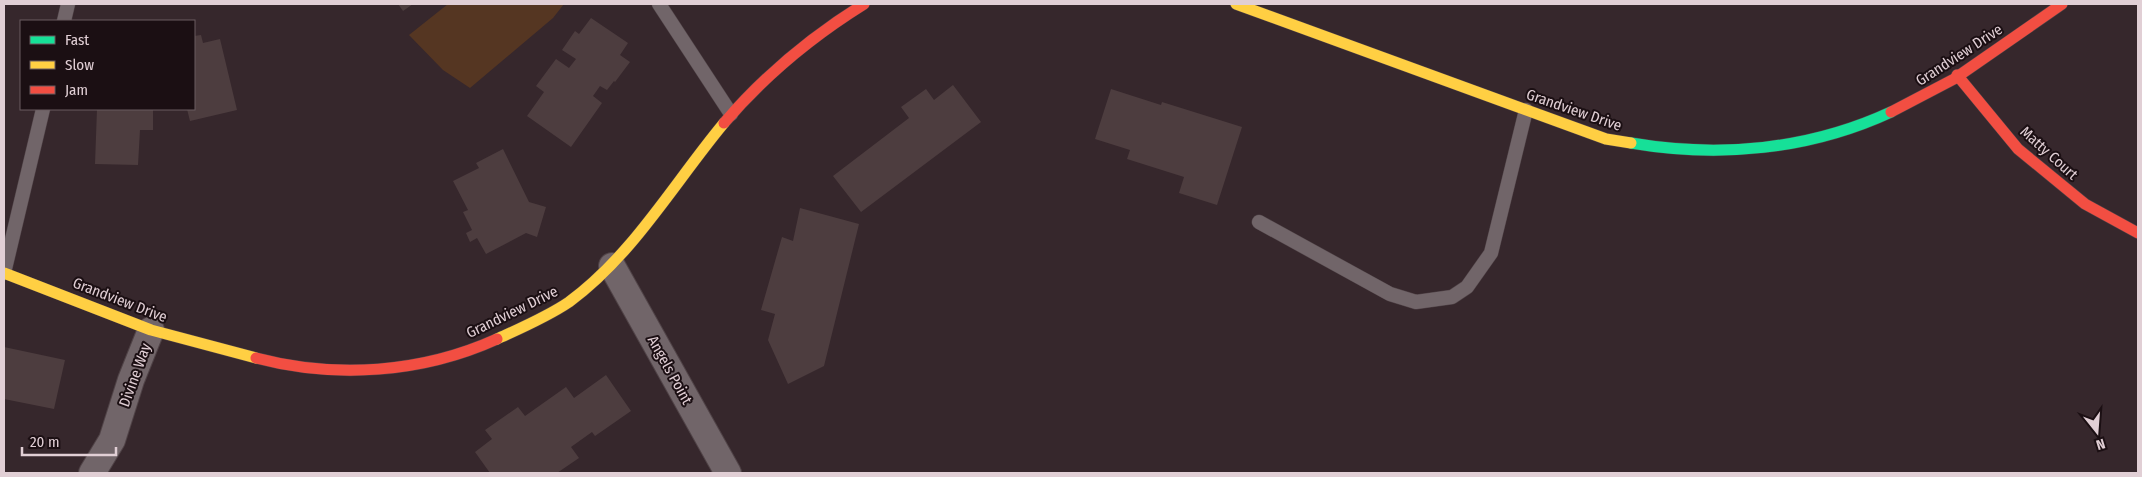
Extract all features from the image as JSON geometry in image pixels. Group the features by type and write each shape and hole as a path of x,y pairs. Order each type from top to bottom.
{"street":[{"name":"Grandview Drive","path":"4,273 36,283 151,330 264,361 305,368 346,371 387,369 422,364 488,344 566,304 612,266 731,114 756,85 812,36 864,4"},
{"name":"Grandview Drive","path":"1236,4 1606,139 1696,152 1742,151 1788,146 1876,120 1918,99 1957,75 2062,4"},
{"name":"Matty Court","path":"1957,75 2018,149 2085,204 2138,233"},
{"name":"Angels Point","path":"612,266 728,473"},
{"name":"Divine Way","path":"92,473 112,440 151,330"}],"lane":[{"path":"64,20 68,4"},
{"path":"659,4 731,114"},
{"path":"4,273 43,110"},
{"path":"1259,222 1390,294 1416,302 1452,297 1467,287 1491,253 1526,110"}],"shaded area":[{"path":"448,4 564,4 553,18 470,88 443,70 409,35"}],"building":[{"path":"398,4 413,4 403,11"},
{"path":"591,18 628,43 620,55 630,62 607,90 600,86 593,96 602,103 571,147 527,116 544,92 536,86 556,59 569,68 576,59 562,50 575,31 579,34"},
{"path":"201,35 203,43 220,39 237,110 190,121 187,110 195,110 195,36"},
{"path":"953,85 981,122 861,212 833,176 909,118 901,107 926,89 934,100"},
{"path":"1111,89 1161,105 1162,102 1242,127 1217,205 1179,193 1184,177 1127,159 1130,150 1095,139"},
{"path":"97,110 153,110 153,130 140,130 138,165 95,164"},
{"path":"503,149 529,202 546,207 537,237 526,233 486,254 477,238 470,242 466,233 472,230 463,212 468,210 453,181 479,168 476,163"},
{"path":"800,208 859,224 824,366 788,384 768,340 775,314 761,310 782,237 793,241"},
{"path":"4,347 65,360 54,409 4,399"},
{"path":"606,375 631,411 595,436 592,432 571,447 579,458 557,473 490,473 475,452 492,439 485,430 518,407 525,416 566,387 574,398"}],"traffic: fast":[{"path":"1631,143 1697,150 1763,147 1828,135 1860,125 1891,112"}],"traffic: slow":[{"path":"1236,4 1606,139 1631,143"},
{"path":"497,339 561,307 592,283 633,241 724,123"},
{"path":"4,273 151,330 256,358"}],"traffic: jam":[{"path":"724,123 789,58 807,43 864,4"},
{"path":"1891,112 1954,79 2062,4"},
{"path":"1957,75 2018,149 2085,204 2138,233"},
{"path":"256,358 286,365 317,369 378,369 439,359 497,339"}]}
